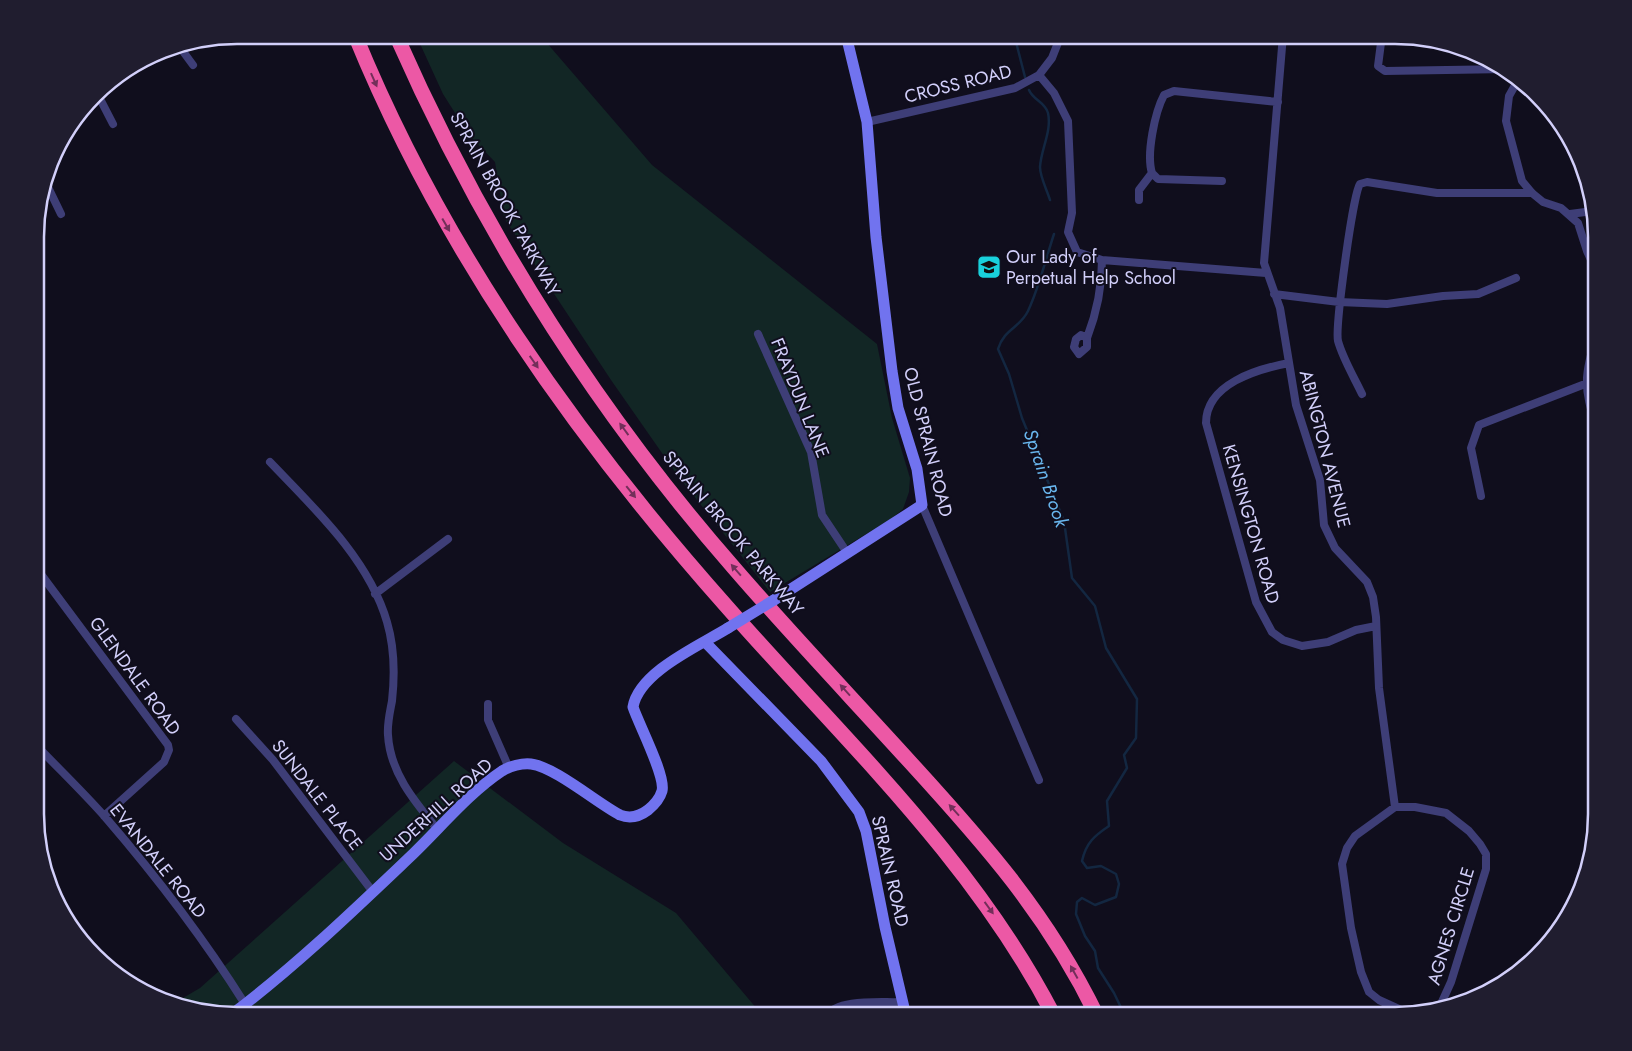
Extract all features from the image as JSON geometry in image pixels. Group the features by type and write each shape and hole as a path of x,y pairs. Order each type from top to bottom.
{"highway":[{"path":"359,44 392,121 434,204 487,292 544,377 605,460 681,555 909,808 950,857 1012,942 1049,1007"},
{"name":"SPRAIN BROOK PARKWAY","path":"400,44 441,130 493,229 552,324 609,409 664,484 717,548 997,858 1051,932 1092,1007"}],"street":[{"name":"OLD SPRAIN ROAD","path":"848,44 867,122 877,251 892,371 898,408 916,469 922,505 1039,780"},
{"name":"CROSS ROAD","path":"867,122 1015,88 1039,75 1052,58 1057,44"},
{"path":"1039,75 1054,93 1068,121 1072,214 1068,232 1077,252 1102,260 1266,273 1264,264 1282,44"},
{"path":"1381,44 1378,66 1385,71 1492,70"},
{"path":"183,51 193,65"},
{"path":"1515,86 1509,96 1506,122 1522,181 1532,194 1570,214 1578,223 1588,255"},
{"path":"1222,181 1158,179 1152,173 1150,155 1159,105 1164,95 1174,92 1278,102"},
{"path":"100,100 113,124"},
{"path":"1139,200 1139,190 1152,173"},
{"path":"1362,394 1338,339 1339,302 1356,189 1367,182 1437,193 1532,194"},
{"path":"49,189 61,214"},
{"path":"1570,214 1587,212"},
{"path":"1087,338 1097,312 1102,282 1102,260"},
{"name":"ABINGTON AVENUE","path":"1266,273 1280,308 1296,405 1320,480 1324,524 1335,548 1366,582 1373,597 1379,688 1395,807"},
{"path":"1274,294 1339,302 1386,304 1444,296 1478,294 1516,278"},
{"name":"FRAYDUN LANE","path":"758,334 811,452 822,515 848,554"},
{"name":"KENSINGTON ROAD","path":"1289,363 1274,366 1229,384 1208,404 1206,413 1206,423 1256,602 1272,632 1283,640 1302,646 1328,642 1356,630 1376,626"},
{"path":"1588,372 1585,384 1588,395"},
{"path":"1480,496 1471,448 1479,425 1585,384"},
{"path":"270,462 309,503 343,544 375,594 387,622 395,660 388,734 390,752 400,780 438,830"},
{"name":"UNDERHILL ROAD","path":"241,1007 333,931 490,780 508,768 520,764 533,764 557,775 620,815 628,818 643,814 657,800 662,787 659,769 637,720 634,707 640,687 660,670 848,554 922,505"},
{"path":"375,594 448,539"},
{"name":"GLENDALE ROAD","path":"44,579 168,745 169,750 164,762 104,816"},
{"name":"SPRAIN ROAD","path":"705,642 821,761 859,812 866,830 903,1007"},
{"path":"488,704 488,720 508,768"},
{"name":"SUNDALE PLACE","path":"236,718 273,760 373,892"},
{"name":"EVANDALE ROAD","path":"44,753 104,816 154,876 224,971 245,1004"},
{"name":"AGNES CIRCLE","path":"1394,1007 1379,1000 1369,992 1361,972 1351,928 1342,864 1347,848 1355,836 1374,820 1395,807 1415,807 1446,813 1469,831 1486,854 1486,869 1451,982 1442,1002"},
{"path":"836,1007 842,1004 902,1002"}],"green space":[{"path":"420,44 548,44 652,165 877,344 892,418 910,478 909,492 903,509 891,519 770,592 678,476 611,380 504,218 495,162 469,135 443,94"},
{"path":"454,761 563,843 676,913 755,1007 224,1007 199,1004 181,999 200,988"}],"waterway":[{"name":"Sprain Brook","path":"1017,44 1025,77"},
{"name":"Sprain Brook","path":"1029,90 1048,113 1049,126 1040,171 1050,200"},
{"name":"Sprain Brook","path":"1054,234 1028,311 1025,317 1004,337 998,349 1009,374 1022,418 1064,521 1072,578 1095,606 1106,648 1137,699 1136,738 1124,755 1127,768 1107,801 1109,826 1091,840 1082,861 1087,868 1101,866 1116,874 1119,884 1116,897 1095,905 1082,898 1077,902 1076,914 1085,936 1095,951 1098,968 1121,1007"}],"place":[{"name":"Our Lady of Perpetual Help School","path":"989,267"}]}
